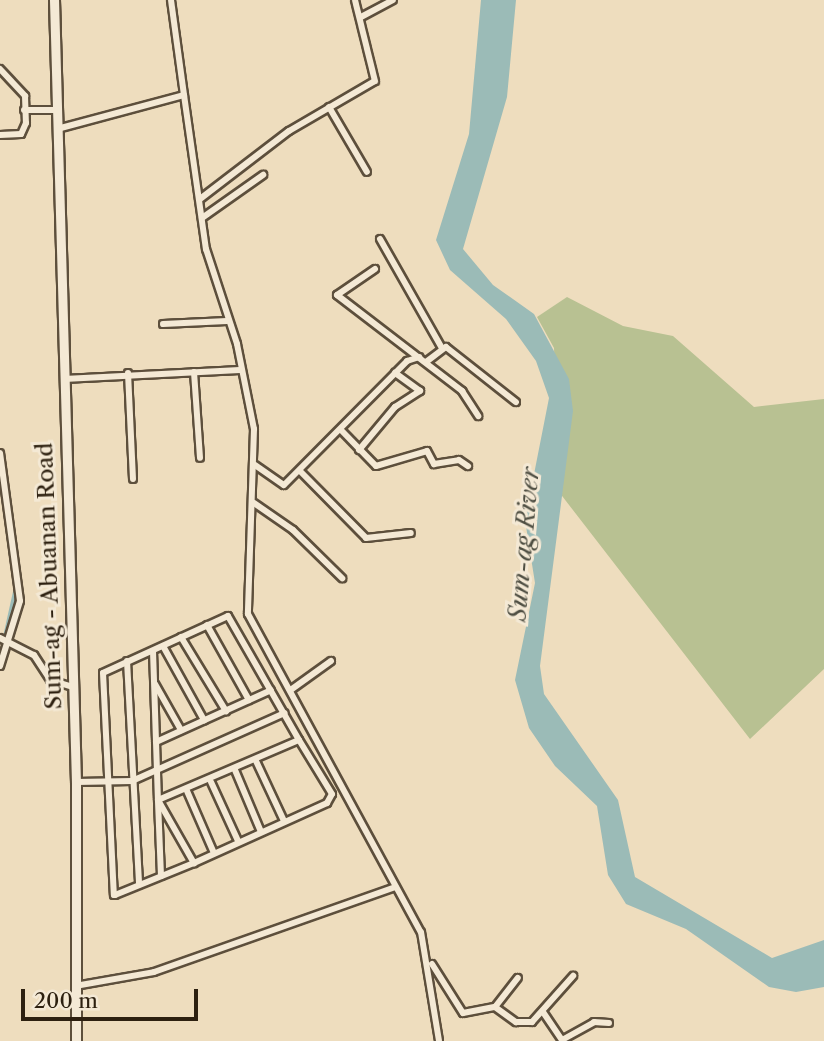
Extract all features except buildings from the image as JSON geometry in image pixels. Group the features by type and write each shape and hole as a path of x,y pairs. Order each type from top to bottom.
{"main road":[{"name":"Sum-ag - Abuanan Road","path":"54,0 70,686 76,782 76,1041"}],"street":[{"path":"172,0 202,218 240,370 255,465 254,503 243,596 396,887 430,960 463,1013 495,1007 518,978"},
{"path":"200,199 329,107 375,81 355,0"},
{"path":"361,17 393,0"},
{"path":"0,69 20,88 24,110 21,134 0,135"},
{"path":"57,129 184,95"},
{"path":"329,107 367,172"},
{"path":"24,110 57,110"},
{"path":"202,218 263,175"},
{"path":"380,239 442,348 516,402"},
{"path":"375,269 337,295 467,395 478,416"},
{"path":"163,324 227,321"},
{"path":"426,362 442,348"},
{"path":"255,465 281,486 300,471 395,373 419,357"},
{"path":"64,379 128,373 240,370"},
{"path":"194,372 200,458"},
{"path":"128,373 133,479"},
{"path":"359,450 395,407 420,391 395,373"},
{"path":"341,430 378,466 426,451 434,464 459,460 468,466"},
{"path":"0,453 20,601 3,640 0,666"},
{"path":"300,471 366,538 411,533"},
{"path":"254,503 293,530 342,578"},
{"path":"229,616 332,798 194,863 113,894 104,782 101,679 127,661 181,637 229,616"},
{"path":"207,625 249,700"},
{"path":"181,637 226,711"},
{"path":"3,640 34,655 50,680 70,686"},
{"path":"163,646 204,720"},
{"path":"153,651 161,876"},
{"path":"127,661 139,885"},
{"path":"292,689 331,661"},
{"path":"154,682 181,730"},
{"path":"156,742 271,690"},
{"path":"76,782 132,781 285,713"},
{"path":"158,800 211,782 299,740"},
{"path":"256,761 284,821"},
{"path":"235,770 261,832"},
{"path":"211,782 238,842"},
{"path":"187,791 214,853"},
{"path":"158,800 194,863"},
{"path":"75,986 154,972 396,887"},
{"path":"430,960 439,1041"},
{"path":"495,1007 516,1022 531,1022 543,1012 573,976"},
{"path":"543,1012 562,1040 594,1022 609,1023"}],"green space":[{"path":"567,297 623,326 673,336 754,407 824,399 824,669 750,739 559,492 554,348 537,317"}],"water":[{"path":"481,0 516,0 507,97 463,249 493,285 534,314 569,379 573,411 540,666 544,694 618,800 635,877 772,958 824,940 824,987 796,992 769,987 686,929 626,904 608,875 597,806 555,766 529,728 515,680 535,583 525,520 549,398 536,361 506,319 450,270 436,240 469,134"}],"waterway":[{"path":"6,637 16,592"}],"water label":[{"name":"Sum-ag River","path":"524,544"}]}
